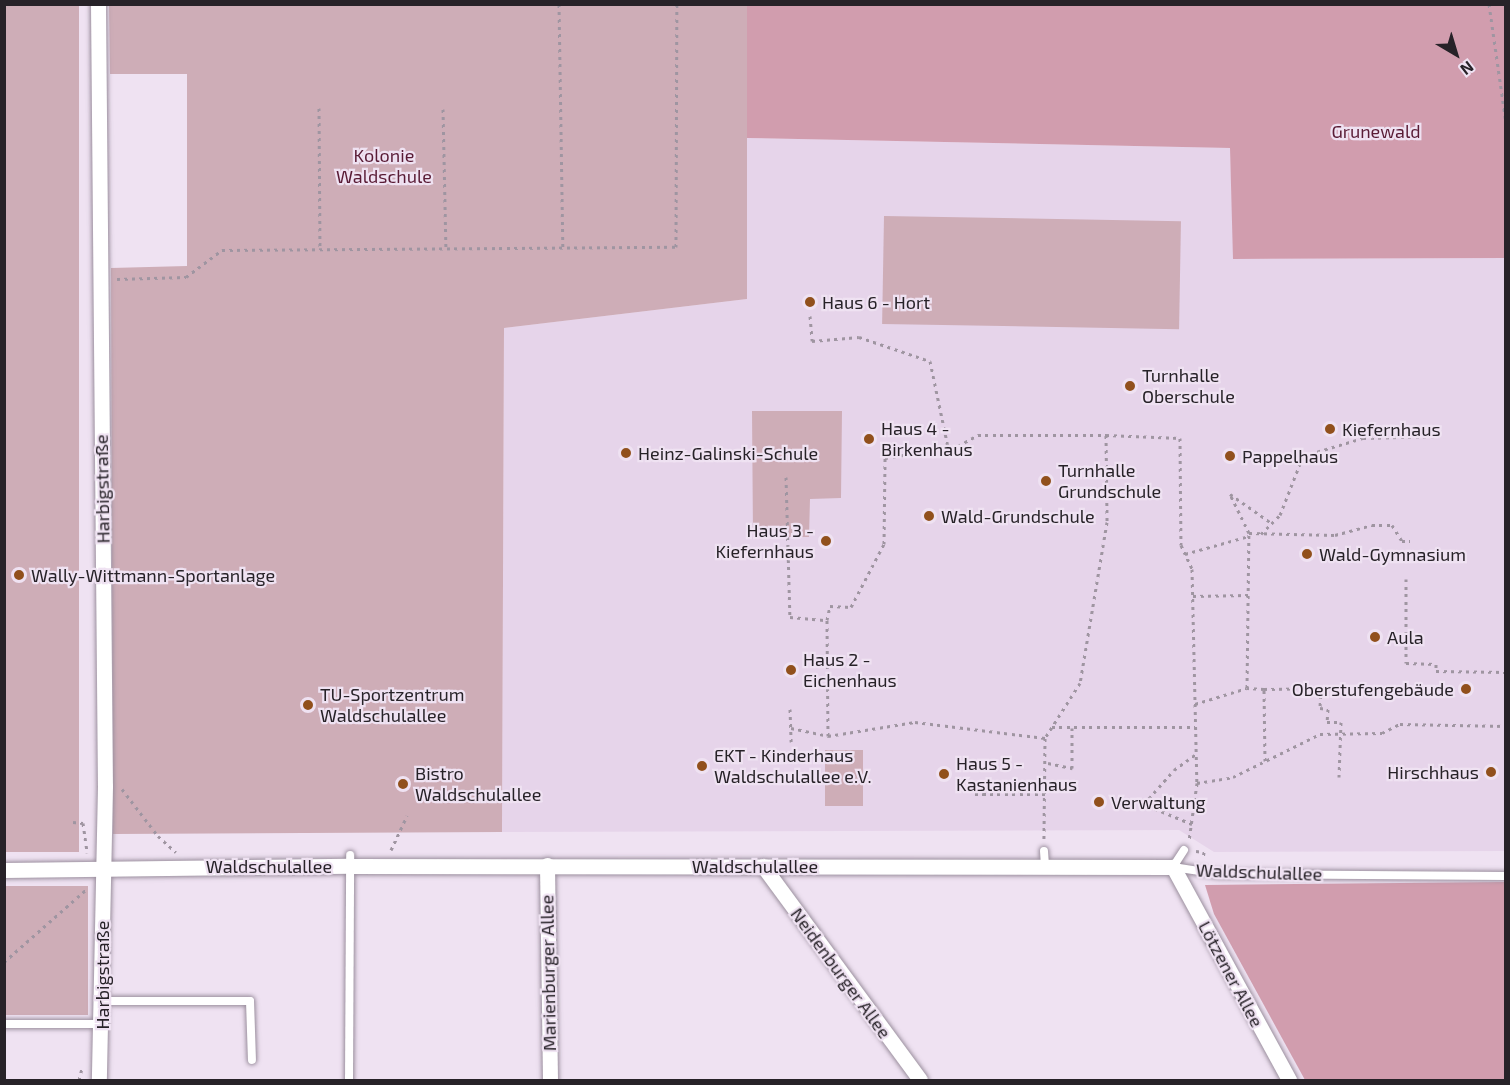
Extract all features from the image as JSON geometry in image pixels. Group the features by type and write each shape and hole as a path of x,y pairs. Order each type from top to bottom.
{"street":[{"name":"Harbigstraße","path":"98,4 100,279 107,396 102,1024 99,1080"},
{"name":"Waldschulallee","path":"4,870 102,870 350,860 384,866 763,866 1044,858 1173,867"},
{"name":"Marienburger Allee","path":"547,866 550,1080"},
{"name":"Neidenburger Allee","path":"763,866 920,1080"},
{"name":"Lötzener Allee","path":"1173,867 1289,1080"}],"lane":[{"path":"1173,867 1184,850"},
{"path":"349,1080 350,860"},
{"name":"Waldschulallee","path":"1173,867 1219,874 1506,876"},
{"path":"102,1001 250,1001 252,1060"},
{"path":"4,1024 102,1024"}],"path":[{"path":"559,4 563,249"},
{"path":"100,279 186,277 222,250 676,247 677,4"},
{"path":"1489,4 1506,123"},
{"path":"319,108 320,250"},
{"path":"443,109 446,249"},
{"path":"810,316 812,341 859,337 930,361 948,448"},
{"path":"828,736 826,620 830,606 851,607 884,544 885,458 948,448 978,435 1106,435 1180,438 1181,545 1192,568 1197,783 1191,838 1184,850"},
{"path":"1044,858 1045,738 1080,683 1107,522 1106,435"},
{"path":"1261,534 1270,522 1280,515 1303,456 1364,438 1439,436"},
{"path":"786,477 790,617 826,620"},
{"path":"1247,688 1249,535 1230,494 1270,522"},
{"path":"1185,554 1249,535 1335,534 1372,525 1392,525 1402,541 1410,541"},
{"path":"1406,579 1406,663 1436,664 1436,670 1506,672"},
{"path":"1193,596 1248,595"},
{"path":"1195,704 1247,688 1321,688 1320,708 1328,708 1327,722 1341,722 1339,777"},
{"path":"1264,689 1265,762"},
{"path":"790,709 791,742"},
{"path":"791,728 828,736 915,722 1045,738"},
{"path":"1197,783 1233,777 1320,734 1382,733 1400,724 1506,726"},
{"path":"1052,727 1196,727"},
{"path":"1048,763 1072,768 1072,728"},
{"path":"1192,824 1144,804 1174,770 1196,754"},
{"path":"105,767 158,836 194,867"},
{"path":"975,794 1045,794"},
{"path":"384,866 407,815"},
{"path":"73,822 82,823 85,851 90,857"},
{"path":"4,962 92,886"}],"shaded area":[{"path":"747,138 1230,148 1234,259 1505,258 1505,851 1214,852 1179,830 502,832 504,328 747,299"}],"green space":[{"path":"4,5 79,5 79,852 4,852"},
{"name":"Kolonie Waldschule","path":"109,5 747,5 747,299 504,328 502,832 113,834 111,268 187,266 187,74 110,74"},
{"name":"Grunewald","path":"747,5 1505,5 1505,258 1233,259 1230,148 747,138"},
{"path":"884,216 1181,221 1179,329 882,324"},
{"path":"752,411 842,411 841,498 810,499 809,537 753,537"},
{"path":"825,750 863,750 863,806 825,806"},
{"path":"1505,882 1505,1080 1305,1080 1214,914 1205,885"},
{"path":"5,886 88,886 88,1015 5,1015"}],"place":[{"name":"Haus 6 - Hort","path":"810,302"},
{"name":"Turnhalle Oberschule","path":"1130,386"},
{"name":"Kiefernhaus","path":"1330,429"},
{"name":"Haus 4 - Birkenhaus","path":"869,439"},
{"name":"Heinz-Galinski-Schule","path":"626,453"},
{"name":"Pappelhaus","path":"1230,456"},
{"name":"Turnhalle Grundschule","path":"1046,481"},
{"name":"Wald-Grundschule","path":"929,516"},
{"name":"Haus 3 - Kiefernhaus","path":"826,541"},
{"name":"Wald-Gymnasium","path":"1307,554"},
{"name":"Wally-Wittmann-Sportanlage","path":"19,575"},
{"name":"Aula","path":"1375,637"},
{"name":"Haus 2 - Eichenhaus","path":"791,670"},
{"name":"Oberstufengebäude","path":"1466,689"},
{"name":"TU-Sportzentrum Waldschulallee","path":"308,705"},
{"name":"EKT - Kinderhaus Waldschulallee e.V.","path":"702,766"},
{"name":"Hirschhaus","path":"1491,772"},
{"name":"Haus 5 - Kastanienhaus","path":"944,774"},
{"name":"Bistro Waldschulallee","path":"403,784"},
{"name":"Verwaltung","path":"1099,802"}]}
